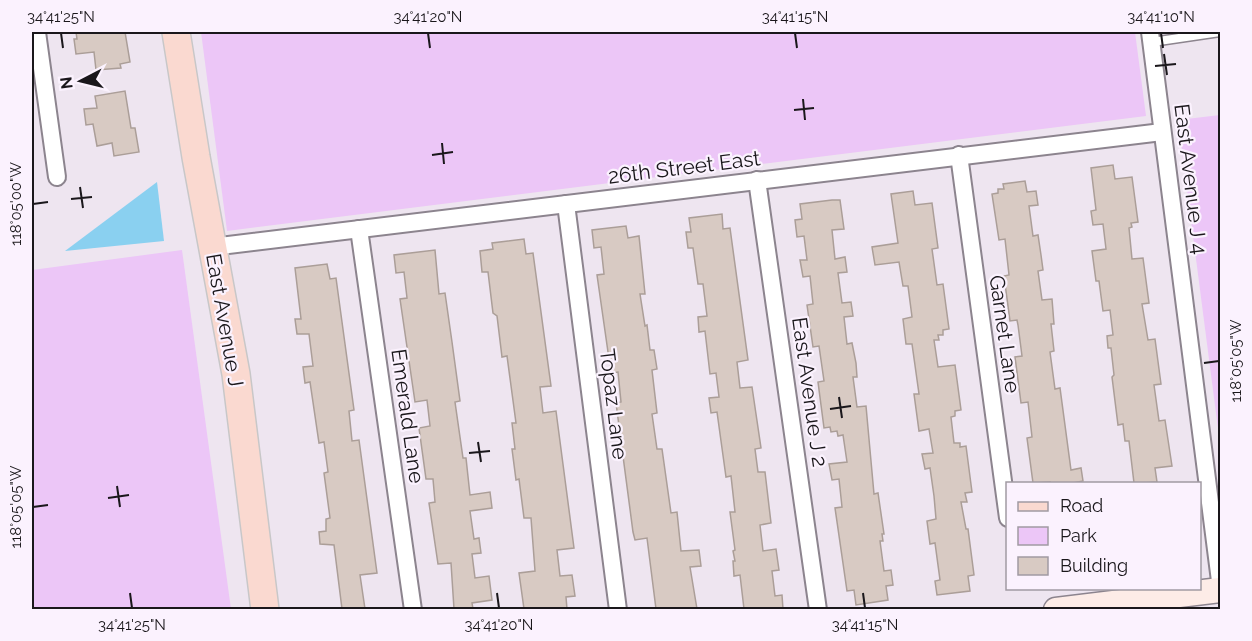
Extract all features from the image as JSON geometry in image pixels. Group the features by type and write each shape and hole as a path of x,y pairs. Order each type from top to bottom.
{"main road":[{"name":"East Avenue J","path":"176,32 236,374 265,609"}],"street":[{"path":"37,32 57,177"},
{"name":"East Avenue J 4","path":"1151,37 1221,581"},
{"name":"26th Street East","path":"212,247 1162,132"},
{"name":"Garnet Lane","path":"959,155 1006,503"},
{"name":"East Avenue J 2","path":"757,180 818,609"},
{"name":"Topaz Lane","path":"566,204 618,609"},
{"name":"Emerald Lane","path":"359,229 413,609"},
{"path":"1056,609 1221,590"}],"lane":[{"path":"1151,37 1221,32"}],"green space":[{"path":"201,32 1135,32 1146,116 227,231"},
{"path":"1220,115 1220,444 1178,120"},
{"path":"182,250 231,609 32,609 32,270"}],"water":[{"path":"157,182 164,241 65,251"}],"building":[{"path":"76,32 125,32 130,62 120,64 121,68 96,70 94,52 76,54 74,39 77,39"},
{"path":"125,91 131,128 135,128 139,152 114,156 112,143 97,146 93,124 86,125 84,109 97,108 95,96"},
{"path":"1113,165 1115,179 1132,177 1138,222 1131,223 1132,227 1129,228 1132,259 1143,258 1149,303 1142,304 1148,340 1155,339 1161,384 1154,385 1159,421 1165,420 1172,466 1155,468 1157,482 1134,482 1129,441 1125,441 1123,424 1118,425 1111,348 1108,348 1107,336 1113,335 1110,310 1103,311 1092,251 1106,249 1103,224 1093,225 1091,211 1096,210 1091,168"},
{"path":"1025,181 1027,192 1036,191 1038,205 1029,206 1033,236 1038,235 1041,255 1043,270 1038,271 1042,300 1052,299 1054,324 1051,324 1054,351 1050,352 1055,389 1060,388 1071,470 1081,468 1083,481 1033,482 1027,438 1032,437 1028,402 1021,403 1015,357 1022,356 1018,325 1017,320 1010,321 1004,276 1009,275 1005,239 999,240 992,194 998,193 998,189 1004,189 1003,184"},
{"path":"913,191 915,205 932,203 938,248 932,249 937,285 943,284 949,329 943,330 943,335 938,335 939,340 934,340 938,367 955,365 961,410 955,411 955,416 951,417 954,443 960,443 960,447 966,446 972,492 965,493 967,502 961,502 966,529 968,529 974,575 968,576 970,591 937,595 935,581 940,580 935,543 930,544 927,521 936,519 934,496 930,468 925,469 922,454 933,453 929,429 919,431 914,394 919,394 912,344 906,344 903,319 912,317 908,286 903,286 899,262 875,265 872,247 898,243 891,194"},
{"path":"840,200 844,229 832,230 835,259 845,257 847,272 838,273 842,303 851,302 853,316 844,317 847,344 852,343 856,363 857,377 853,377 857,407 866,406 874,494 878,493 884,534 882,534 883,541 880,541 884,571 891,570 893,585 886,586 888,600 856,605 854,590 847,591 835,508 842,507 839,479 832,480 829,464 847,462 843,435 838,436 837,431 831,432 830,427 824,428 818,382 824,381 819,346 813,347 807,305 813,304 810,276 803,277 800,260 807,260 804,236 797,237 795,220 802,219 800,204"},
{"path":"722,214 723,229 730,228 748,360 737,362 740,388 752,387 761,448 755,449 758,472 765,472 771,523 760,525 763,551 776,549 779,570 772,571 775,596 782,595 783,609 744,609 740,575 734,576 733,551 735,550 730,512 735,512 731,476 726,477 717,412 711,413 709,398 719,397 716,373 710,374 705,331 699,332 698,317 707,316 703,284 698,284 693,248 688,248 686,232 691,232 689,218"},
{"path":"626,226 628,238 639,236 645,294 640,294 650,350 654,350 657,369 652,370 657,413 652,414 657,449 662,449 671,513 677,512 681,551 699,550 701,566 690,567 697,609 656,609 647,538 635,540 633,532 616,403 621,402 618,372 611,373 597,275 604,274 601,247 594,248 592,230"},
{"path":"524,239 526,254 533,253 551,386 540,387 543,413 556,411 574,548 557,550 560,576 572,575 575,596 566,597 567,609 524,609 519,573 535,571 531,518 524,518 519,479 516,480 512,449 515,449 512,423 516,423 507,356 502,357 488,272 482,272 480,251 493,249 492,243"},
{"path":"435,250 439,294 445,293 460,401 455,402 463,458 466,458 470,495 490,492 492,508 470,511 474,539 479,538 481,553 472,554 475,578 489,576 492,600 472,603 473,609 454,609 451,563 438,564 429,503 435,502 433,479 426,479 419,428 430,426 427,400 415,402 400,299 407,298 404,272 396,273 394,255"},
{"path":"327,264 330,279 336,278 354,410 349,411 352,441 359,440 377,573 360,575 365,609 342,609 334,545 320,544 319,532 326,531 326,519 330,518 324,473 328,472 324,442 319,443 310,382 305,383 303,367 313,366 309,334 297,334 295,319 301,319 295,268"}]}
